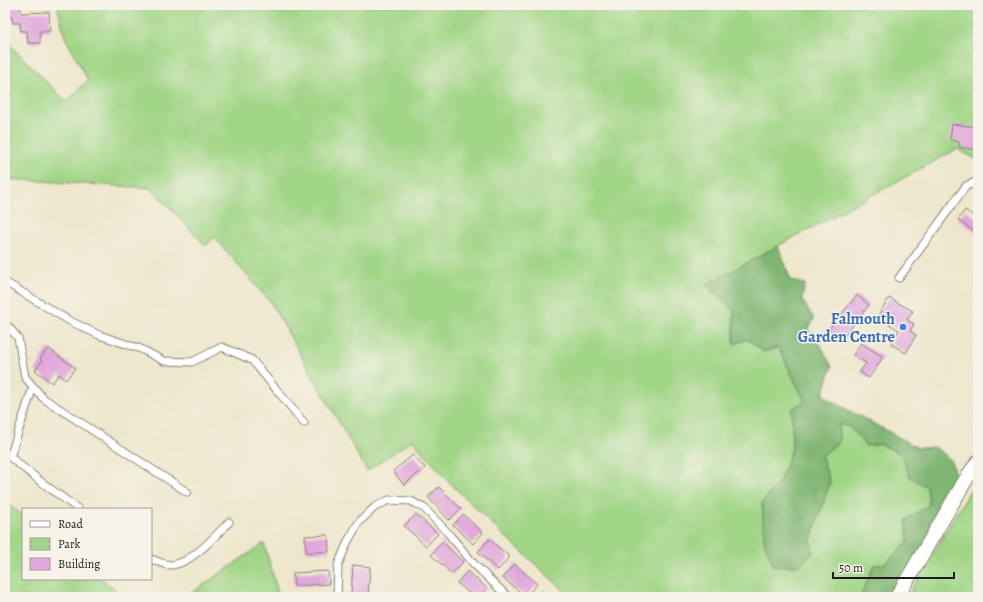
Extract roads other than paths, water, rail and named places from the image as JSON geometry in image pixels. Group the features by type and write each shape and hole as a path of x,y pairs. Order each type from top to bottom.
{"street":[{"path":"897,597 968,476 978,462"}],"lane":[{"path":"899,278 966,186 978,181"},
{"path":"5,282 68,320 98,335 141,349 164,361 192,362 222,347 252,360 304,423"},
{"path":"5,323 18,338 25,377 44,398 187,492"},
{"path":"33,386 7,455 77,508"},
{"path":"337,597 338,565 348,542 359,522 375,507 389,500 411,501 424,508 474,564 508,597"},
{"path":"152,559 160,563 172,565 185,560 208,543 229,522"}],"place":[{"name":"Falmouth Garden Centre","path":"903,327"}]}
